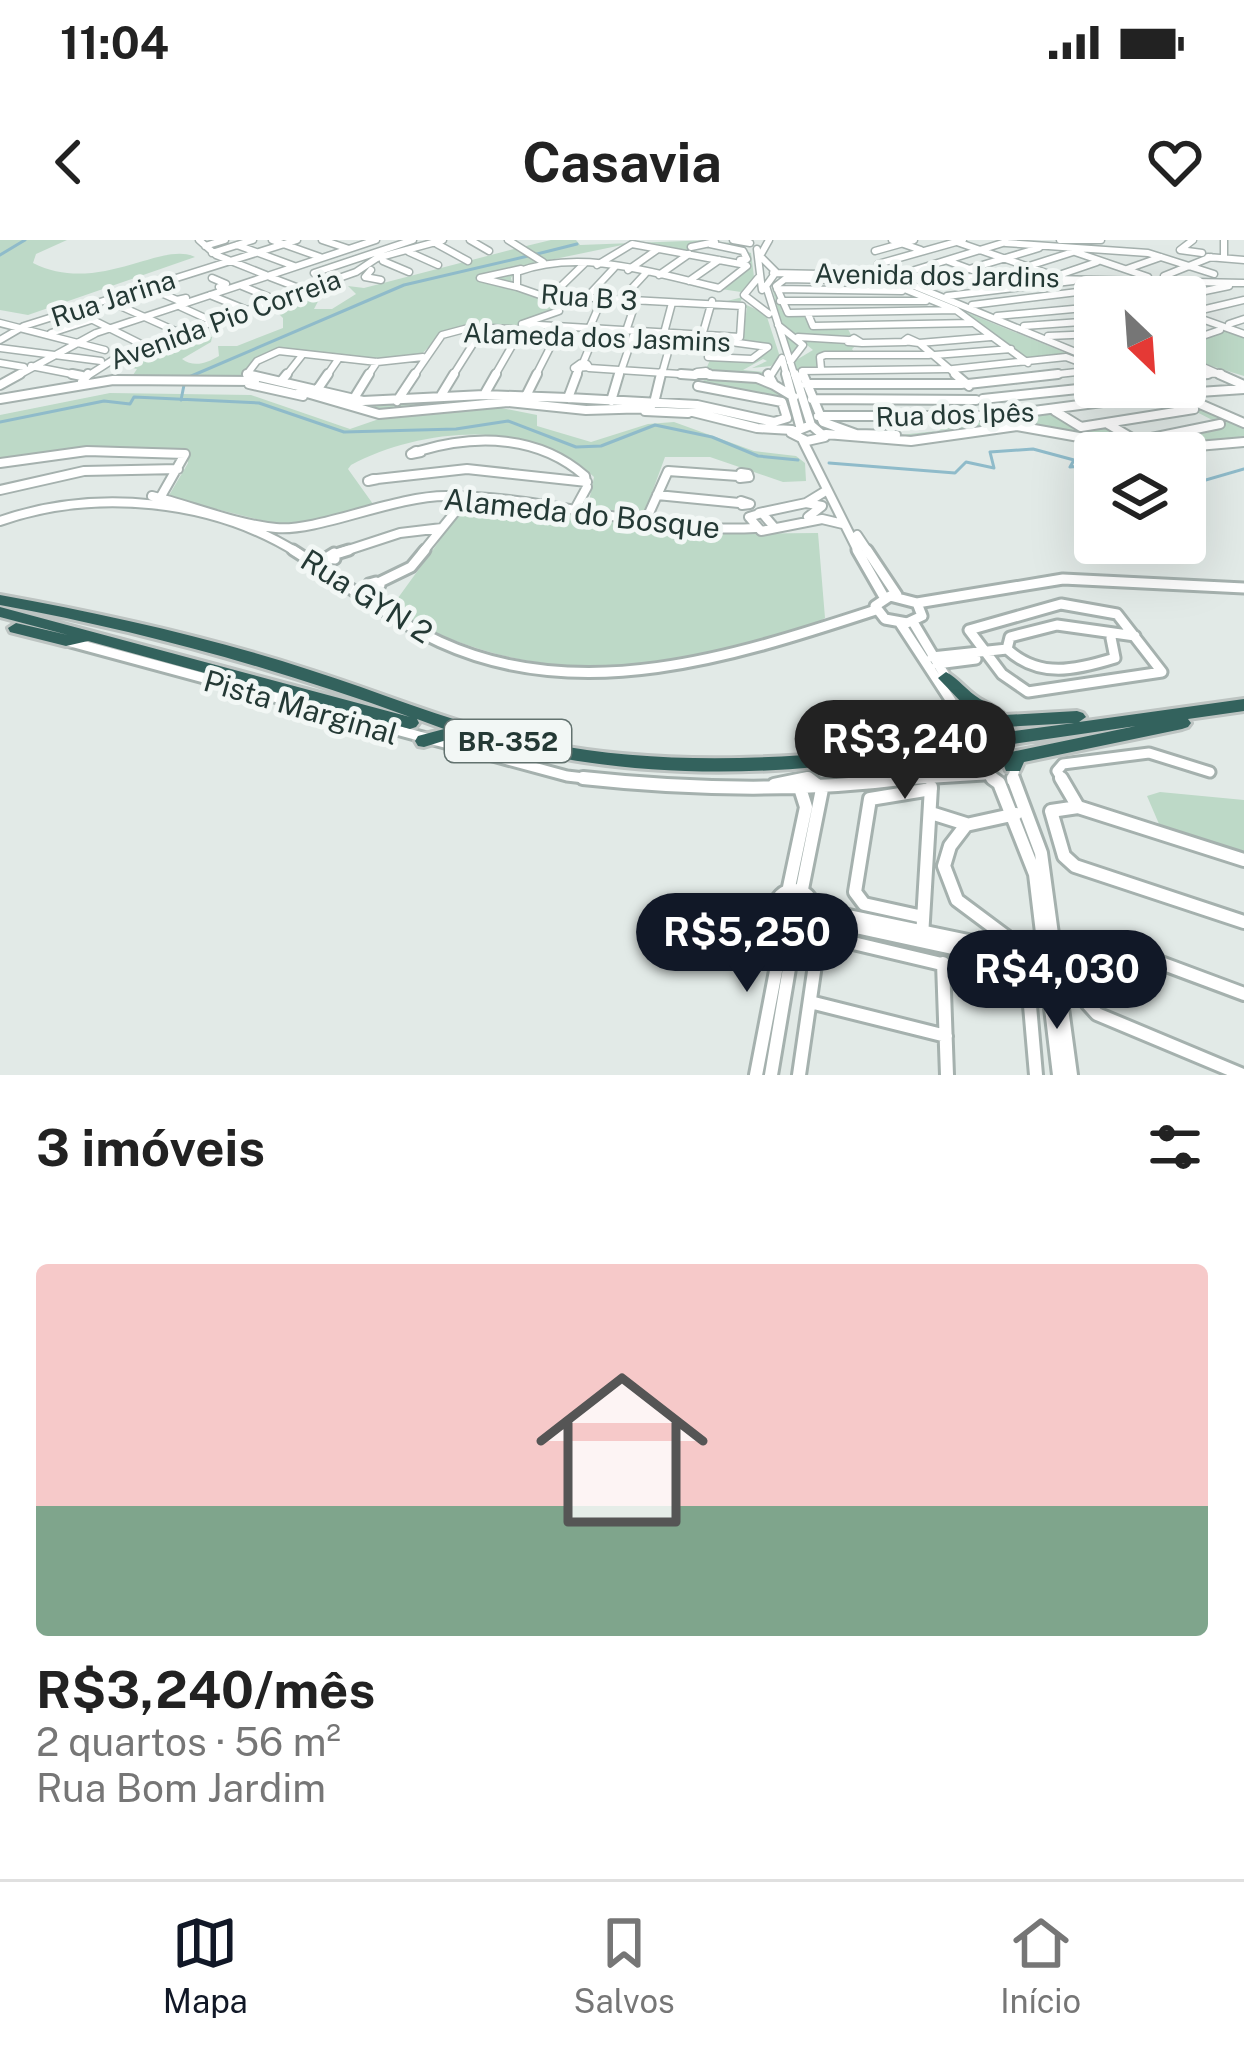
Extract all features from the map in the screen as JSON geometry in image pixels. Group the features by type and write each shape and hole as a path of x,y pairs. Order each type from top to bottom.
{"highway":[{"name":"BR-352","path":"0,600 92,615 189,641 399,709 553,752 796,772"},
{"name":"BR-352","path":"0,612 91,635 121,651 164,663 236,676 548,759 615,768 796,772 1237,709"},
{"path":"0,623 66,641 91,635"},
{"path":"164,663 171,645 189,641"},
{"path":"212,682 236,676 247,665 236,654"},
{"path":"938,667 991,713 1103,715"},
{"path":"270,698 296,692"},
{"path":"345,706 372,728"},
{"path":"796,772 923,737 967,719 1237,709"},
{"path":"1008,776 1017,758 1237,709"},
{"path":"424,741 450,734"},
{"path":"796,772 985,762"}],"street":[{"path":"202,243 225,240"},
{"path":"212,253 249,240"},
{"path":"272,240 320,256"},
{"name":"Rua Jarina","path":"0,344 24,326 297,240"},
{"path":"322,240 409,272"},
{"path":"177,305 373,240"},
{"path":"314,273 413,240"},
{"path":"381,280 365,274 380,260 434,242 460,240"},
{"path":"470,240 490,251"},
{"path":"508,240 543,262"},
{"path":"736,240 751,242 752,266 811,425 821,438 830,490 897,596"},
{"path":"754,255 767,240"},
{"path":"767,240 760,256 772,270 766,286 794,397 794,429 810,446 830,520"},
{"path":"892,240 985,274"},
{"path":"875,251 914,240"},
{"path":"1204,257 1197,240 1180,250 1204,257 1244,261"},
{"path":"1224,240 1224,258"},
{"path":"597,265 629,244 690,250 747,259 743,250 714,241 690,250 657,276"},
{"path":"958,241 1055,275 1125,252"},
{"path":"1044,246 958,241 878,265 1074,351"},
{"path":"434,242 468,261"},
{"name":"Avenida Pio Correia","path":"82,379 106,362 146,346 434,242"},
{"path":"956,310 788,313 777,289 781,280 897,276 1002,242"},
{"path":"953,274 1059,243 1100,242 1109,250"},
{"path":"202,243 212,253 304,290"},
{"path":"1059,243 1148,253 1215,276 1244,261"},
{"path":"1059,243 1145,276"},
{"path":"237,245 333,280"},
{"path":"294,266 348,248"},
{"path":"628,270 658,249"},
{"name":"Avenida dos Jardins","path":"690,250 772,270 1074,278"},
{"path":"409,252 438,266"},
{"path":"1005,274 1073,252"},
{"path":"1107,276 1161,257"},
{"path":"1169,276 1204,257"},
{"path":"688,282 718,260"},
{"name":"Rua B 3","path":"710,303 550,296 517,287 513,278 520,269 543,262 585,262 719,288"},
{"path":"550,296 556,279 585,262"},
{"path":"188,265 200,270 216,278 226,284 179,300 152,289 216,278 276,300"},
{"path":"339,265 356,272"},
{"path":"710,303 724,298 719,288 752,266"},
{"path":"586,298 614,268"},
{"path":"517,287 480,278 520,269"},
{"path":"621,300 645,274"},
{"path":"161,275 171,283"},
{"path":"897,276 907,290"},
{"name":"Avenida dos Jardins","path":"897,276 1074,276"},
{"name":"Avenida dos Jardins","path":"1206,277 1243,282"},
{"path":"758,278 740,294 770,314"},
{"path":"1007,286 997,279 927,279 920,284 1074,349"},
{"path":"657,302 675,280"},
{"path":"947,296 1074,280"},
{"name":"Avenida dos Jardins","path":"1206,281 1243,282"},
{"path":"1206,290 1243,282"},
{"path":"131,284 214,322"},
{"path":"0,383 74,340 238,285"},
{"path":"693,303 702,287 720,294 710,303 702,336"},
{"path":"777,289 907,290 956,310 1028,363"},
{"path":"971,305 1074,292"},
{"path":"210,295 247,310"},
{"path":"526,397 565,297"},
{"path":"568,398 585,367 602,299"},
{"path":"107,300 180,334"},
{"path":"780,301 931,300"},
{"path":"1206,310 1244,300"},
{"path":"610,400 636,301"},
{"path":"654,403 672,303"},
{"path":"668,336 740,337 742,306 710,303"},
{"path":"997,316 1074,309"},
{"path":"73,310 146,346"},
{"path":"484,395 521,327 559,310"},
{"path":"808,314 811,326 851,328 975,322"},
{"path":"1206,319 1244,327"},
{"path":"1206,319 1244,327"},
{"path":"51,333 91,320"},
{"path":"1024,326 1074,322"},
{"path":"0,323 105,350"},
{"path":"1206,324 1220,330 1206,335"},
{"path":"778,326 800,341 912,342 992,335"},
{"name":"Alameda dos Jasmins","path":"397,401 423,357 448,332 521,327 762,344 767,349 752,359 708,357"},
{"path":"440,398 483,328"},
{"path":"851,328 860,356"},
{"path":"1048,336 1074,335"},
{"path":"697,405 711,341"},
{"path":"748,377 768,374 800,341"},
{"path":"912,342 956,377 991,416"},
{"path":"0,344 106,362"},
{"path":"820,369 820,356 860,356 956,377 1011,350"},
{"path":"423,357 377,362 273,353 257,361 249,376 283,379 353,400 484,395 568,398 697,405 775,422 787,418 782,402 702,376"},
{"path":"283,379 303,355"},
{"path":"317,390 339,358"},
{"path":"806,383 956,377 1074,358"},
{"path":"353,400 377,362"},
{"path":"812,399 1074,362"},
{"path":"0,363 82,379 267,382 379,414 508,401 586,410 671,408 794,429"},
{"path":"585,367 748,377 794,397"},
{"path":"1206,367 1244,384"},
{"path":"933,418 939,428 931,432 870,435 842,430 818,416 803,369 1074,385"},
{"path":"1206,374 1221,373"},
{"path":"768,374 774,386"},
{"path":"0,400 82,379"},
{"path":"0,400 97,383 257,384 376,417 515,405 582,412 682,412 756,431 811,425"},
{"path":"1206,391 1244,384"},
{"path":"1206,404 1243,418"},
{"name":"Rua dos Ipês","path":"818,416 933,418 1074,407"},
{"path":"1055,411 1076,427 1195,409 1220,424 1137,441 1108,424"},
{"path":"803,440 911,441 1017,426 1152,450 1244,444"},
{"path":"821,438 911,444 1021,429 1074,438"},
{"path":"418,451 466,442 525,446 571,463 587,482"},
{"path":"1206,449 1244,444"},
{"path":"2,463 74,452 180,453 187,457 160,498"},
{"path":"377,479 466,469 587,482"},
{"path":"0,490 84,471 179,470"},
{"path":"646,520 668,471 738,476"},
{"path":"575,509 587,482"},
{"name":"Alameda do Bosque","path":"0,518 95,493 160,498 290,529 397,501 467,496 701,531 750,527 768,517"},
{"path":"657,495 740,503"},
{"path":"378,583 411,568 467,496"},
{"name":"Rua GYN 2","path":"0,518 78,500 154,502 274,538 436,643 500,662 559,670 619,673 696,666 737,658 876,610"},
{"path":"768,517 806,503 824,502"},
{"path":"807,519 824,502"},
{"path":"824,502 843,524 884,597"},
{"path":"750,527 748,518 768,517 843,524"},
{"path":"336,554 383,537 442,528"},
{"path":"884,597 897,596 919,605 1063,579 1244,590"},
{"path":"1011,590 1074,584 1244,590"},
{"path":"884,597 876,610 907,623 938,667 985,762 1008,776 1048,888 1060,1075"},
{"path":"907,623 922,616 919,605"},
{"path":"1058,605 1117,614 1137,639 1161,668 1160,675 1028,692 1012,687 969,630 972,625 1058,605"},
{"path":"907,623 967,719"},
{"path":"1009,652 1010,637 1037,626 1089,626 1113,641 1137,639"},
{"path":"66,641 121,651"},
{"path":"938,667 965,657 1009,652 1042,668 1081,669 1115,658 1113,641"},
{"name":"Pista Marginal","path":"164,663 212,682 542,772 612,782 774,784 796,772 822,789"},
{"path":"1072,803 1058,771 1063,764 1149,753 1210,772"},
{"path":"985,762 1008,776"},
{"path":"985,762 870,800 855,892 864,904 922,930 1044,962"},
{"path":"794,893 806,807 796,772"},
{"path":"774,784 808,778 822,789 932,782"},
{"path":"922,930 932,782"},
{"path":"794,893 822,789"},
{"path":"1244,860 1072,803 1054,808 1051,816 1064,856 1075,866 1244,922"},
{"path":"931,813 966,824 1021,814"},
{"path":"1021,814 1035,874 1044,962 1071,1075"},
{"path":"966,824 952,839 944,866 952,894 980,923 1044,962"},
{"path":"927,862 944,866"},
{"path":"794,893 815,913 922,930"},
{"path":"790,926 772,909 776,898 794,893"},
{"path":"756,1075 790,926 815,913"},
{"path":"978,948 980,923"},
{"path":"771,1075 790,926"},
{"path":"799,1075 819,944 832,938 1014,978 1029,994 1036,1075"},
{"path":"1243,1075 1097,1014 1087,1003 1080,947 1092,939 1244,994"},
{"path":"978,948 1028,953"},
{"path":"943,962 947,1075"},
{"path":"810,1002 946,1036"}],"green space":[{"path":"0,240 67,240 36,254 33,263 57,272 104,271 165,255 195,257 28,315 0,310"},
{"path":"576,240 580,245 712,240 689,246 696,253 743,261 748,259 747,252 715,243 746,242 749,245 727,245 751,253 754,277 741,292 721,289 749,267 627,244 545,261 522,247"},
{"path":"518,248 540,262 513,268 517,271 511,278 514,288 562,298 557,309 518,327 737,339 742,337 747,308 719,303 743,297 740,302 766,314 780,357 771,366 752,368 767,361 763,359 743,370 764,372 769,381 759,380 791,397 794,421 774,427 682,406 586,407 514,399 385,411 336,399 387,403 492,396 678,405 785,422 790,419 783,401 703,385 704,377 697,374 713,376 706,369 711,358 755,359 770,348 762,343 474,325 442,333 420,356 366,359 282,350 255,361 242,377 133,375 137,369 128,367 140,357 203,334 212,337 211,342 182,359 196,364 210,361 219,356 218,346 237,346 283,328 283,318 270,305 306,299 308,291 323,292 314,309 332,309 356,294 348,286 364,288"},
{"path":"787,273 883,278 1074,359 1027,360 967,319 913,292 855,279 781,279"},
{"path":"781,279 775,288 782,311 805,315 810,327 848,329 852,337 846,343 861,341 852,349 855,354 821,355 818,367 801,370 816,416 843,431 879,437 838,433 814,419 793,362 813,350 794,334 800,348 791,358 772,288"},
{"path":"1206,323 1244,336 1244,376 1206,364 1206,333 1218,328"},
{"path":"110,393 251,395 350,429 379,419 496,407 537,415 537,426 591,442 648,424 674,422 754,451 796,456 805,463 806,481 783,482 710,457 665,457 646,509 638,516 588,506 594,477 570,458 542,445 510,437 444,437 379,452 351,465 348,469 373,504 288,527 168,497 188,463 186,453 88,450 0,461 0,415"},
{"path":"1189,408 1244,426 1244,439 1206,442 1206,432 1186,432 1222,425"},
{"path":"1051,413 1073,427 1106,426 1117,432 1074,434 1009,423 936,431 940,430 939,419"},
{"path":"476,500 693,534 818,533 825,618 747,646 655,664 564,665 475,648 390,609 466,504"},
{"path":"1160,792 1244,800 1244,853 1159,824 1147,796"}],"waterway":[{"path":"0,255 25,240"},
{"path":"533,255 577,244"},
{"path":"189,377 404,285 528,256"},
{"path":"181,399 184,385"},
{"path":"0,422 104,401 130,404 134,397 181,399"},
{"path":"181,399 259,403 344,432 456,429 508,421 576,447 601,446 655,425 712,437 758,456 798,460"},
{"path":"829,463 955,473 966,462 994,468 990,452 1033,449 1074,460"},
{"path":"1074,460 1070,467 1074,467"},
{"path":"1206,480 1244,469"}]}
